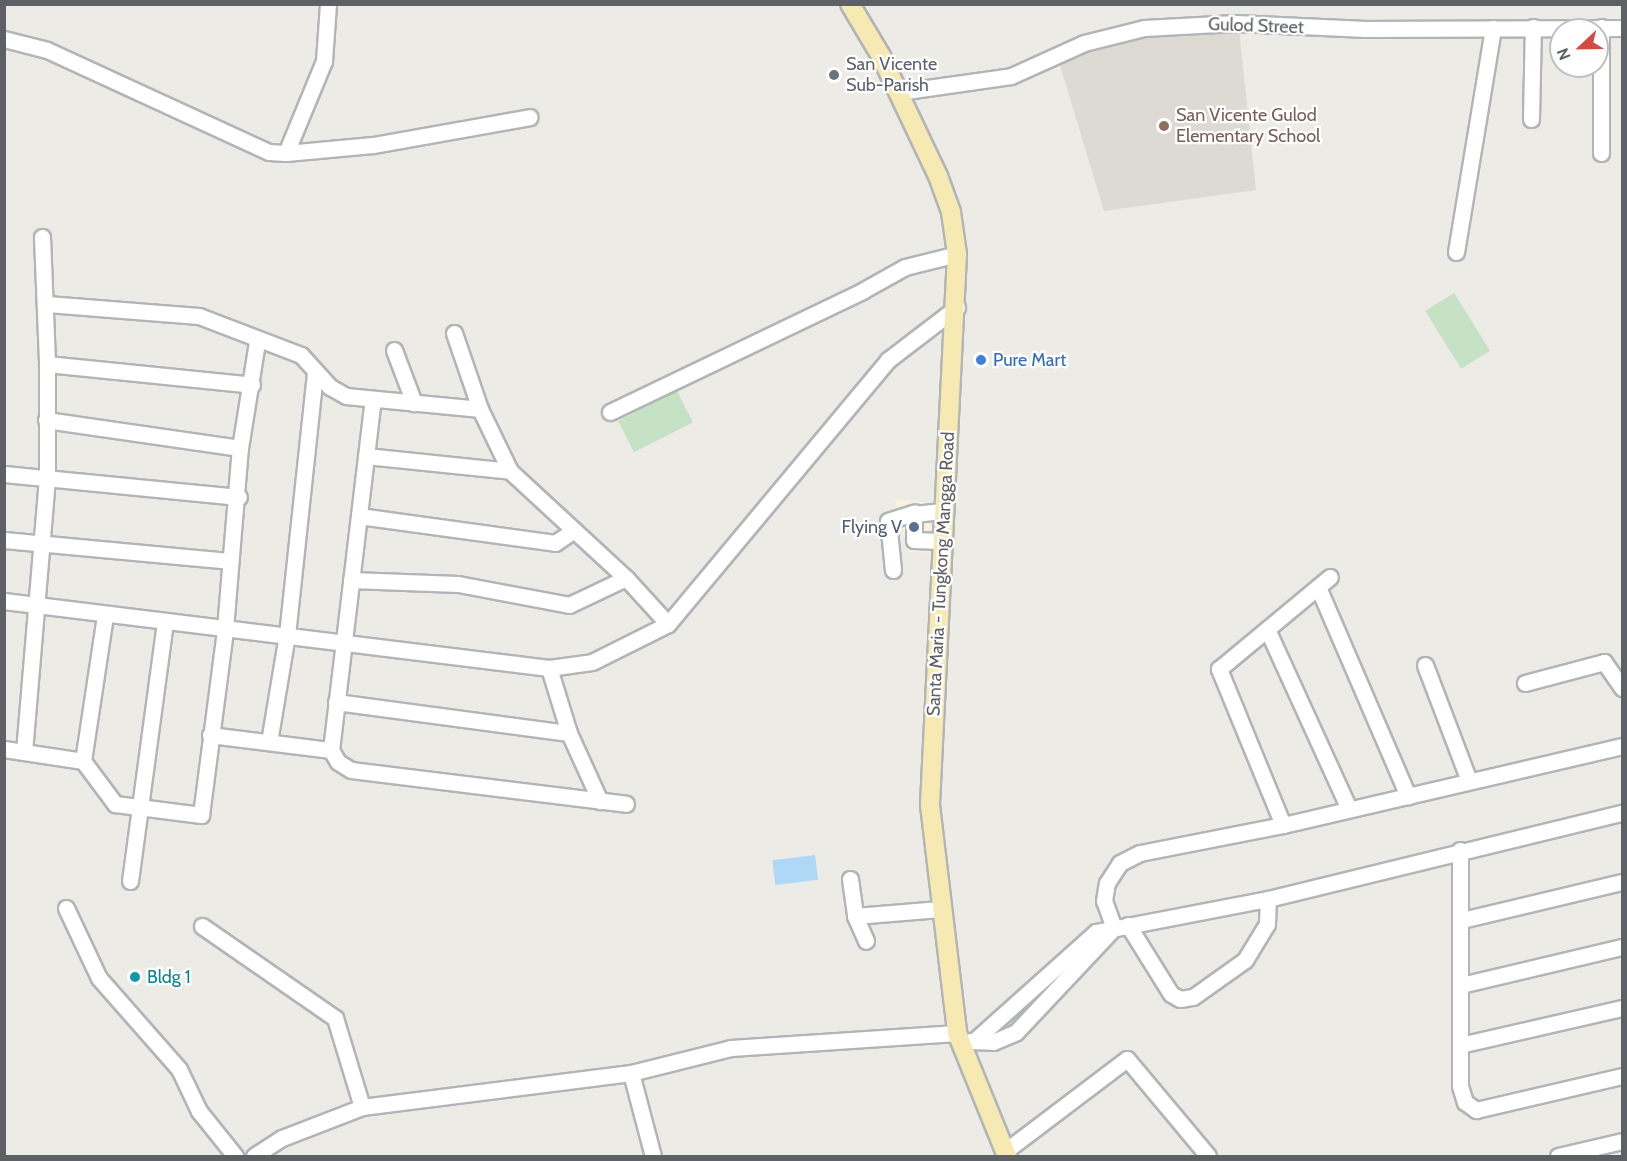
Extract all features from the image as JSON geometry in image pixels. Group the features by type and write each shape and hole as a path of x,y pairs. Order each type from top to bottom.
{"main road":[{"name":"Santa Maria - Tungkong Mangga Road","path":"850,4 899,92 938,176 951,212 957,254 957,308 940,541 930,805 940,909 964,1039 1006,1154"}],"street":[{"path":"286,153 324,61 328,4"},
{"name":"Gulod Street","path":"899,92 1011,76 1084,43 1144,28 1236,22 1366,29 1549,27"},
{"path":"1531,120 1533,27"},
{"path":"1456,252 1492,28"},
{"path":"4,39 47,50 269,152 286,153 373,146 530,117"},
{"path":"1601,78 1601,153"},
{"path":"24,752 39,605 47,478 47,304 42,237"},
{"path":"610,412 862,291 905,267 957,254"},
{"path":"47,304 199,316 257,342 301,356 315,374 346,396 480,409"},
{"path":"4,601 549,668 592,662 668,624 888,360 957,308"},
{"path":"454,333 480,409 510,471 626,579 668,624"},
{"path":"4,749 83,761 115,804 201,815 225,629 229,561 239,497 240,448 257,342"},
{"path":"394,350 414,404"},
{"path":"47,364 252,384"},
{"path":"270,742 287,635 315,374"},
{"path":"373,400 331,750 338,762 351,770 626,804"},
{"path":"46,420 240,448"},
{"path":"366,456 510,471"},
{"path":"4,474 239,497"},
{"path":"915,512 915,541"},
{"path":"893,570 893,546 888,521 915,512 942,512"},
{"path":"359,516 555,543 574,530"},
{"path":"4,540 229,561"},
{"path":"893,546 915,541 940,541"},
{"path":"351,580 458,584 569,605 626,579"},
{"path":"1283,825 1219,669 1324,582 1408,796"},
{"path":"83,761 105,615"},
{"path":"130,881 165,621"},
{"path":"1267,629 1349,809"},
{"path":"1525,683 1604,662 1623,688"},
{"path":"1425,665 1469,781"},
{"path":"549,668 569,733 600,801"},
{"path":"336,702 569,733"},
{"path":"210,735 331,750"},
{"path":"1268,898 1267,924 1245,960 1193,997 1180,999 1171,994 1121,926 1106,910 1105,892 1110,876 1127,859 1623,746"},
{"path":"254,1156 282,1138 362,1107 631,1073 731,1048 964,1039 1096,932 1268,898 1460,850 1623,813"},
{"path":"1460,850 1462,920 1460,1086 1465,1102 1476,1110 1623,1076"},
{"path":"850,879 855,916 866,941"},
{"path":"1462,920 1623,882"},
{"path":"66,908 99,978 179,1069 200,1111 235,1156"},
{"path":"855,916 940,909"},
{"path":"202,926 336,1018 362,1107"},
{"path":"1461,985 1623,947"},
{"path":"1460,1045 1623,1008"},
{"path":"1006,1154 1127,1059 1201,1154"},
{"path":"631,1073 653,1156"},
{"path":"1558,1156 1623,1142"}],"shaded area":[{"name":"San Vicente Gulod Elementary School","path":"1239,29 1256,190 1104,211 1059,62 1087,49 1149,32"},
{"path":"895,499 932,503 930,553 908,551"}],"green space":[{"path":"1454,293 1490,351 1461,369 1425,311"},
{"path":"677,391 693,422 634,452 618,421"}],"water":[{"path":"815,855 818,880 775,885 772,860"}],"place":[{"name":"San Vicente Sub-Parish","path":"834,75"},
{"name":"San Vicente Gulod Elementary School","path":"1164,126"},
{"name":"Pure Mart","path":"981,360"},
{"name":"Flying V","path":"914,527"},
{"name":"Bldg 1","path":"135,977"}]}
